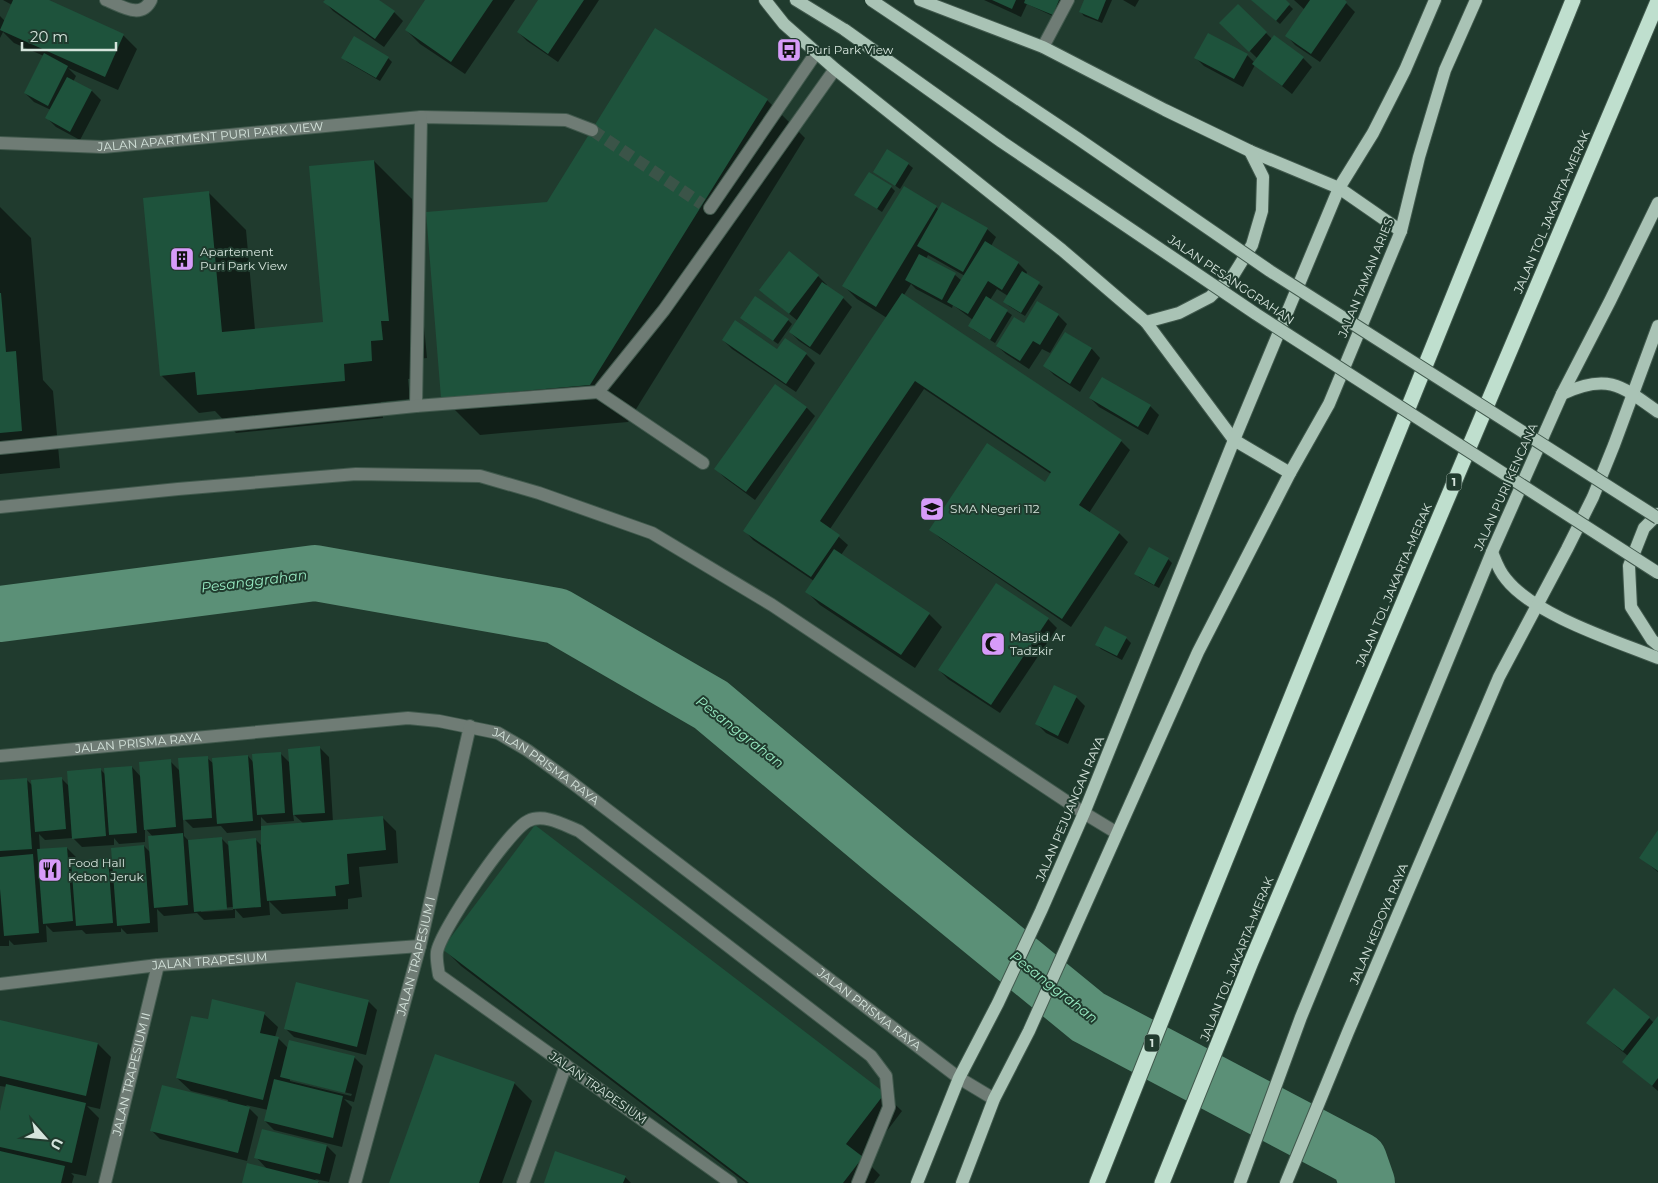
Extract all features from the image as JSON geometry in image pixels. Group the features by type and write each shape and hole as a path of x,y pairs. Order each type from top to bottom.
{"highway":[{"name":"1","path":"1097,1183 1573,0"},
{"name":"JALAN TOL JAKARTA–MERAK","path":"1162,1182 1251,962 1658,1"}],"main road":[{"path":"765,0 784,24 816,53 1062,250 1146,322 1234,440 1290,473 1198,652 1029,1031 994,1099 962,1183"},
{"name":"JALAN PESANGGRAHAN","path":"796,0 845,30 1002,142 1256,314 1658,573"},
{"path":"871,0 1077,138 1270,271 1658,516 1644,528 1629,566 1631,606 1652,640 1658,645"},
{"path":"920,0 1044,47 1250,152 1338,188 1402,232"},
{"path":"1234,440 1338,188 1373,133 1401,78 1435,0"},
{"name":"JALAN TAMAN ARIES","path":"1290,473 1329,404 1402,232 1419,157 1445,70 1476,0"},
{"path":"1146,322 1179,313 1210,297 1239,267 1252,244 1262,211 1263,177 1250,152"},
{"name":"JALAN PURI KENCANA","path":"1240,1183 1301,1017 1492,552 1562,394 1658,202"},
{"path":"1536,605 1593,497 1658,326"},
{"path":"1562,394 1580,386 1598,382 1618,386 1658,412"},
{"name":"JALAN PEJUANGAN RAYA","path":"916,1183 959,1078 998,1003 1042,911 1084,813 1234,440"},
{"path":"1492,552 1497,566 1506,580 1536,605 1582,628 1658,658"},
{"name":"JALAN KEDOYA RAYA","path":"1286,1183 1499,676 1536,605"}],"street":[{"path":"106,0 135,11 142,11 151,0"},
{"path":"1044,47 1068,0"},
{"path":"728,218 706,206 816,53"},
{"path":"598,392 664,310 836,69"},
{"path":"416,406 421,117"},
{"name":"JALAN APARTMENT PURI PARK VIEW","path":"0,143 103,147 421,117 566,120 592,130"},
{"path":"0,448 416,406 598,392 703,463"},
{"path":"0,507 178,488 356,474 480,476 539,493 652,533 772,605 1084,813 1117,833"},
{"name":"JALAN PRISMA RAYA","path":"0,756 408,718 470,726 498,733 549,766 959,1078 994,1099"},
{"name":"JALAN TRAPESIUM I","path":"355,1183 420,946 470,726"},
{"name":"JALAN TRAPESIUM","path":"732,1183 439,975 436,953 456,910 510,838 528,821 543,818 579,831 872,1056 886,1076 889,1107 858,1183"},
{"name":"JALAN TRAPESIUM","path":"0,984 158,965 420,946"},
{"name":"JALAN TRAPESIUM II","path":"105,1183 158,965"},
{"path":"523,1183 566,1065"}],"building":[{"path":"13,0 49,0 124,34 105,77 0,30"},
{"path":"325,0 379,0 395,11 375,39 323,2"},
{"path":"425,0 493,0 451,62 405,30"},
{"path":"538,0 584,0 548,54 517,32"},
{"path":"992,0 1016,0 1012,9"},
{"path":"1025,0 1059,0 1053,15 1024,3"},
{"path":"1084,0 1106,0 1098,20 1079,12"},
{"path":"1251,0 1286,0 1290,4 1276,21"},
{"path":"1310,0 1345,0 1347,2 1311,54 1285,36"},
{"path":"1238,4 1267,32 1249,52 1219,23"},
{"path":"655,28 768,99 590,385 441,398 426,212 547,202"},
{"path":"1208,33 1248,54 1234,79 1194,58"},
{"path":"1274,35 1304,57 1282,86 1252,64"},
{"path":"354,36 389,57 376,78 341,58"},
{"path":"44,53 68,66 48,106 24,93"},
{"path":"67,77 92,90 70,132 45,118"},
{"path":"887,149 909,163 895,186 873,172"},
{"name":"Apartement Puri Park View","path":"374,160 389,321 381,321 383,340 371,341 372,361 344,364 345,381 197,395 195,372 160,376 143,198 209,191 222,332 323,322 309,166"},
{"path":"869,172 892,186 877,209 854,195"},
{"path":"904,186 937,206 876,307 842,286"},
{"path":"942,202 988,228 963,272 917,246"},
{"path":"985,241 1019,262 1002,290 988,281 968,314 947,302"},
{"path":"789,251 819,275 789,314 759,290"},
{"path":"919,254 956,273 942,300 905,280"},
{"path":"1022,271 1040,282 1021,313 1003,302"},
{"path":"822,282 844,297 810,347 789,332"},
{"path":"0,293 6,352 16,351 22,431 0,433"},
{"path":"902,293 1122,440 1079,505 1120,532 1062,619 929,530 987,443 1045,482 1051,472 915,381 820,521 840,535 811,577 743,531"},
{"path":"755,296 789,319 773,341 740,318"},
{"path":"986,296 1008,310 990,340 968,326"},
{"path":"1037,301 1059,314 1040,345 1033,341 1020,361 996,346 1014,317 1024,323"},
{"path":"735,320 777,349 785,338 807,353 786,384 722,340"},
{"path":"1065,332 1092,348 1070,384 1043,366"},
{"path":"1102,377 1151,405 1138,427 1089,398"},
{"path":"775,384 807,407 746,492 714,469"},
{"path":"1149,547 1169,558 1154,585 1134,574"},
{"path":"834,549 930,613 901,655 805,592"},
{"name":"Masjid Ar Tadzkir","path":"996,583 1049,618 991,705 938,670"},
{"path":"1105,626 1127,637 1117,656 1095,645"},
{"path":"1054,685 1077,696 1058,736 1035,724"},
{"path":"320,746 325,813 293,815 288,749"},
{"path":"281,752 285,813 257,815 252,754"},
{"path":"248,755 253,821 217,824 212,758"},
{"path":"208,756 212,818 183,820 178,758"},
{"path":"171,759 176,827 144,830 139,762"},
{"path":"132,766 137,833 109,835 104,768"},
{"path":"101,768 106,836 72,839 67,771"},
{"path":"62,777 66,829 35,832 31,780"},
{"path":"27,778 32,849 0,851 0,780"},
{"path":"383,816 386,850 347,854 349,884 335,886 336,896 267,901 261,849 261,826"},
{"path":"535,825 885,1093 846,1144 863,1157 843,1183 749,1183 442,949"},
{"path":"1658,830 1658,871 1639,858"},
{"path":"183,833 188,905 154,908 148,836"},
{"path":"222,837 227,909 194,912 188,840"},
{"path":"256,838 261,907 233,909 228,841"},
{"path":"144,845 150,923 117,926 111,848"},
{"path":"67,847 73,921 43,924 37,849"},
{"path":"33,854 39,933 4,936 0,889 0,857"},
{"path":"108,858 113,923 76,926 71,861"},
{"path":"296,982 369,1000 357,1047 284,1029"},
{"path":"1614,988 1650,1017 1623,1051 1586,1023"},
{"path":"212,999 265,1012 260,1033 279,1037 263,1100 176,1078 191,1016 208,1019"},
{"path":"1658,1016 1658,1078 1652,1086 1622,1062"},
{"path":"0,1020 98,1043 86,1096 0,1076"},
{"path":"289,1040 355,1056 345,1093 280,1077"},
{"path":"435,1054 515,1082 479,1183 389,1183"},
{"path":"274,1079 343,1096 333,1138 264,1121"},
{"path":"6,1084 86,1103 72,1163 0,1147 0,1111"},
{"path":"162,1085 250,1107 238,1153 150,1131"},
{"path":"262,1129 327,1145 320,1174 254,1158"},
{"path":"0,1151 65,1166 61,1183 0,1183"},
{"path":"555,1151 626,1176 623,1183 544,1183"},
{"path":"247,1163 319,1181 318,1183 242,1183"}],"waterway":[{"name":"Pesanggrahan","path":"0,614 315,573 557,616 711,705 1088,1017 1359,1160 1367,1183"}],"tunnel":[{"path":"592,130 702,204"}],"place":[{"name":"Puri Park View","path":"789,50"},
{"name":"Apartement Puri Park View","path":"182,259"},
{"name":"SMA Negeri 112","path":"932,509"},
{"name":"Masjid Ar Tadzkir","path":"993,644"},
{"name":"Food Hall Kebon Jeruk","path":"50,870"}]}
